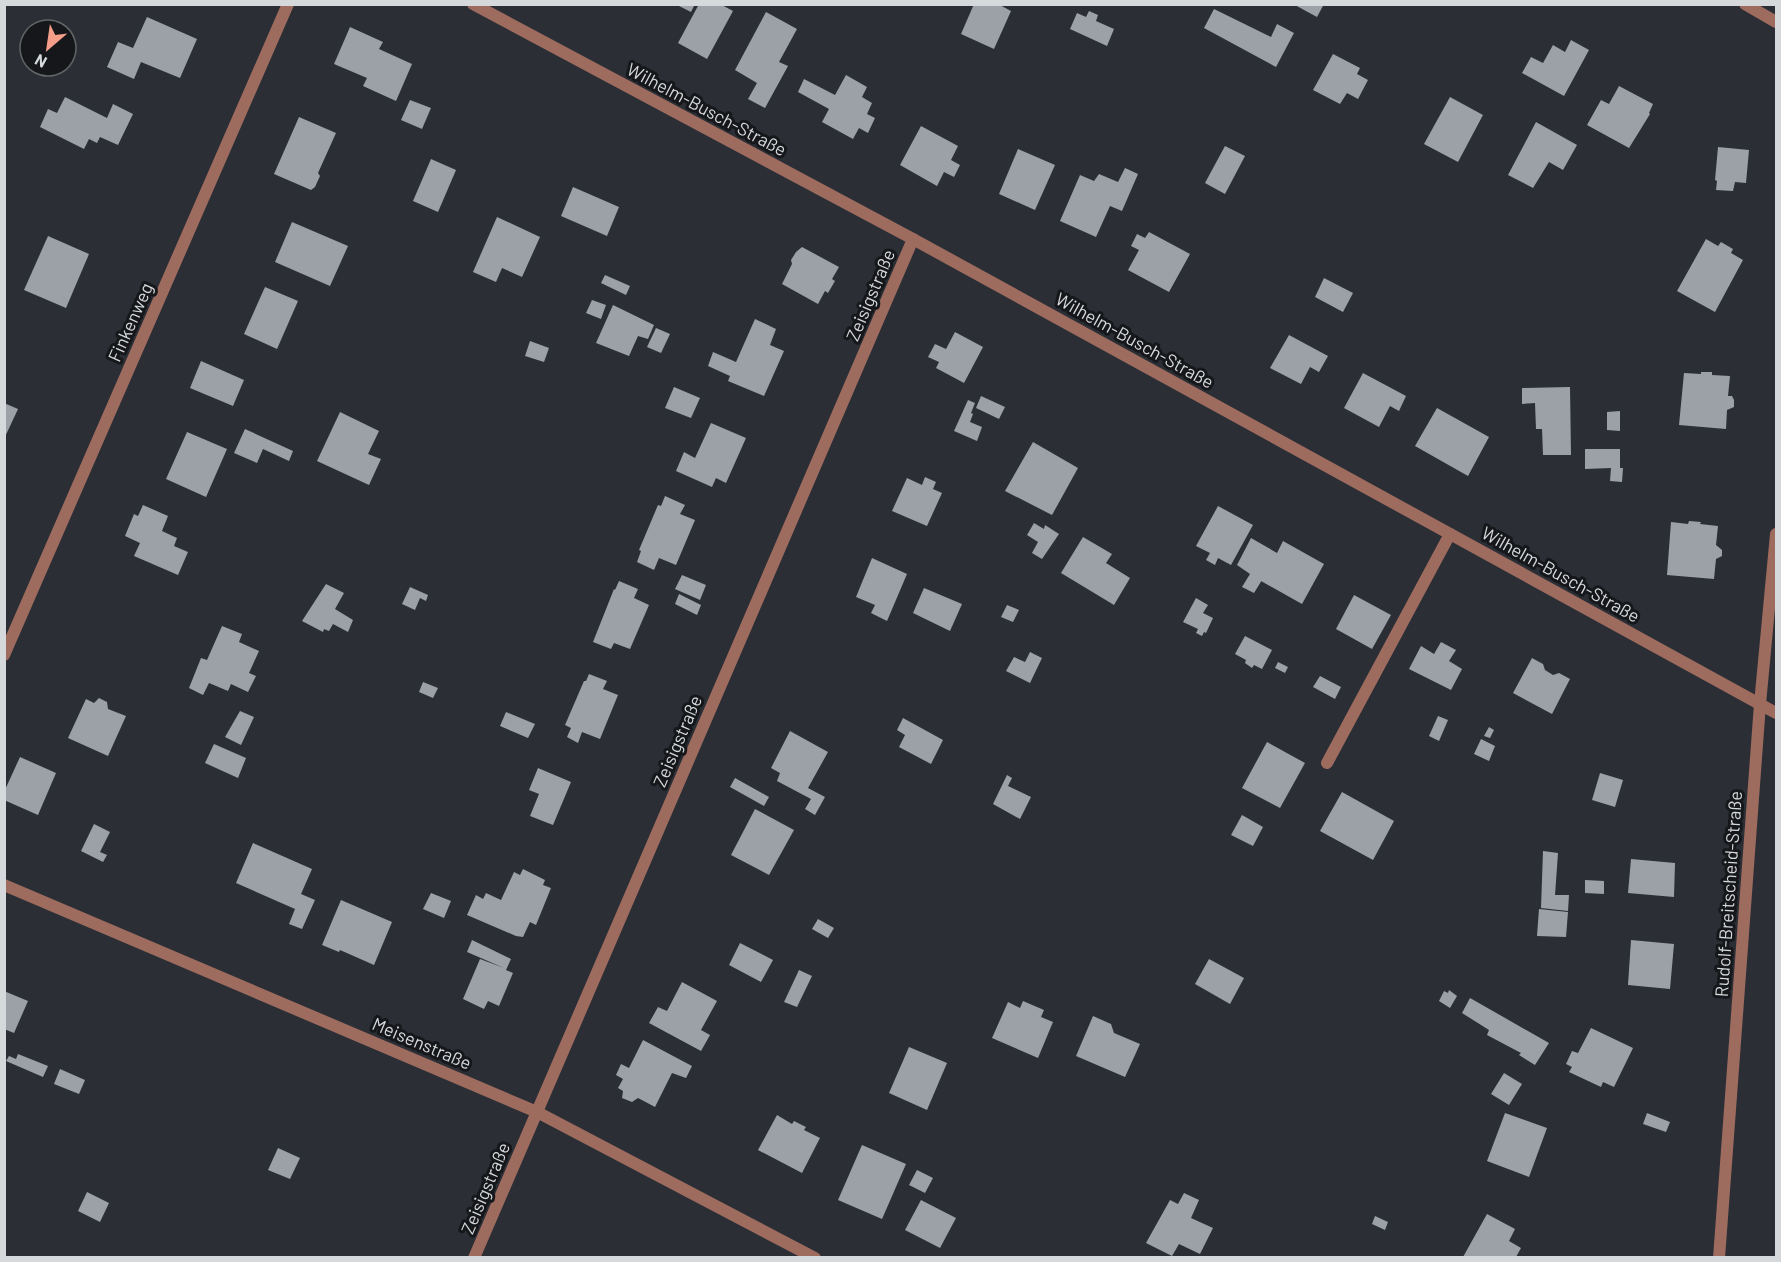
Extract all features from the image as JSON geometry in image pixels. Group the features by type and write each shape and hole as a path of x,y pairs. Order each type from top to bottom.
{"street":[{"name":"Finkenweg","path":"4,655 288,4"},
{"name":"Wilhelm-Busch-Straße","path":"473,4 913,239 1776,713"},
{"path":"1745,4 1776,22"},
{"name":"Zeisigstraße","path":"474,1257 913,239"},
{"path":"1327,763 1450,534"},
{"name":"Rudolf-Breitscheid-Straße","path":"1719,1257 1760,704 1776,534"},
{"name":"Meisenstraße","path":"4,885 537,1112 815,1257"}],"building":[{"path":"680,4 695,4 691,12 679,6"},
{"path":"699,4 720,4 733,11 707,59 678,43"},
{"path":"974,4 998,4 1011,11 994,49 961,34"},
{"path":"1293,4 1324,4 1317,17"},
{"path":"1214,9 1271,37 1277,24 1294,33 1276,67 1204,28"},
{"path":"1089,11 1098,15 1096,21 1114,29 1107,46 1070,29 1077,13 1086,17"},
{"path":"766,12 797,29 779,62 788,66 765,108 748,99 757,83 735,70"},
{"path":"147,17 197,39 180,78 141,62 134,79 107,67 118,42 133,48"},
{"path":"350,27 383,42 379,49 412,64 396,101 363,86 367,78 334,64"},
{"path":"1571,40 1589,50 1564,96 1522,73 1531,57 1543,63 1553,45 1565,52"},
{"path":"1333,54 1360,68 1357,74 1368,80 1358,99 1347,93 1340,104 1313,90"},
{"path":"846,75 867,87 862,97 872,103 867,114 875,118 868,133 859,128 853,139 822,122 829,109 798,92 804,79 835,95"},
{"path":"1619,86 1653,104 1650,114 1629,148 1587,125 1601,100 1609,104"},
{"path":"65,97 107,118 113,104 133,114 118,145 100,137 97,143 89,139 84,149 40,127 48,109 57,113"},
{"path":"1450,97 1483,115 1458,162 1424,144"},
{"path":"410,100 431,108 422,129 401,120"},
{"path":"299,117 336,133 318,173 320,176 311,190 274,174"},
{"path":"1536,122 1577,145 1563,170 1549,162 1533,188 1508,175"},
{"path":"921,126 958,146 951,160 960,165 954,177 944,172 937,186 900,165"},
{"path":"1225,146 1245,156 1225,194 1205,183"},
{"path":"1718,147 1749,150 1746,183 1735,182 1733,191 1716,190"},
{"path":"1018,149 1055,165 1035,210 999,194"},
{"path":"431,159 456,170 438,212 413,201"},
{"path":"1125,168 1138,174 1122,211 1110,206 1096,237 1060,221 1080,175 1094,181 1099,174 1118,182"},
{"path":"573,187 619,207 607,236 561,216"},
{"path":"497,217 540,237 522,277 502,268 496,282 473,272"},
{"path":"292,222 348,246 330,286 275,262"},
{"path":"1149,232 1190,254 1169,292 1128,270 1139,250 1131,246 1137,234 1145,238"},
{"path":"48,236 89,254 66,308 24,290"},
{"path":"1706,239 1718,246 1721,242 1733,249 1731,253 1743,260 1715,312 1677,291"},
{"path":"802,247 839,267 832,279 835,281 828,293 825,291 818,304 782,284 792,264 791,260"},
{"path":"605,275 630,286 626,295 601,283"},
{"path":"1324,278 1353,293 1343,312 1315,297"},
{"path":"265,287 298,301 277,349 244,334"},
{"path":"592,300 606,305 601,319 586,313"},
{"path":"613,305 654,325 648,339 638,336 629,356 596,343"},
{"path":"755,319 776,329 770,345 784,351 764,396 728,381 730,376 708,366 713,352 736,362"},
{"path":"656,328 670,334 661,353 647,347"},
{"path":"955,332 983,347 964,383 936,368 939,362 928,357 935,344 946,349"},
{"path":"1289,335 1328,356 1319,372 1310,367 1301,384 1270,368"},
{"path":"530,341 549,348 544,362 525,356"},
{"path":"201,361 244,380 233,406 190,388"},
{"path":"1701,372 1730,376 1728,396 1732,396 1734,407 1727,410 1726,429 1679,425 1684,373 1701,374"},
{"path":"1363,373 1406,396 1399,411 1390,406 1379,427 1344,408"},
{"path":"674,387 700,398 691,418 665,408"},
{"path":"1570,387 1571,455 1543,455 1542,429 1536,429 1535,403 1522,404 1522,388"},
{"path":"981,396 1005,407 999,419 976,408"},
{"path":"968,400 975,403 970,422 982,427 977,441 954,431"},
{"path":"4,403 18,409 4,439"},
{"path":"1437,408 1489,437 1468,476 1415,446"},
{"path":"1620,411 1620,431 1607,430 1607,412"},
{"path":"340,412 379,431 368,454 381,459 369,485 317,461"},
{"path":"711,423 746,438 726,483 716,478 712,487 676,471 684,452 695,458"},
{"path":"245,429 293,451 289,461 263,449 257,463 234,453"},
{"path":"187,432 227,449 206,497 166,479"},
{"path":"1033,442 1078,468 1052,515 1005,491"},
{"path":"1585,449 1620,449 1620,468 1623,468 1622,482 1610,481 1611,468 1585,469"},
{"path":"925,477 936,482 933,489 942,493 927,526 892,511 907,478 922,485"},
{"path":"665,496 685,505 680,514 695,520 676,565 659,558 654,570 637,562 641,551 639,550 658,505 661,506"},
{"path":"143,505 168,516 162,531 177,538 174,546 188,552 178,575 134,556 140,543 125,536 134,514 138,516"},
{"path":"1218,506 1253,525 1231,565 1218,558 1215,565 1206,560 1210,553 1196,546"},
{"path":"1689,521 1718,526 1716,545 1722,550 1722,556 1716,559 1714,579 1667,575 1671,522 1688,524"},
{"path":"1034,523 1044,529 1045,525 1059,534 1042,559 1032,553 1038,542 1027,535"},
{"path":"1083,537 1112,554 1106,563 1130,578 1114,605 1061,573"},
{"path":"1251,538 1277,553 1283,541 1324,564 1302,604 1261,581 1254,593 1242,587 1250,574 1237,565"},
{"path":"872,558 907,574 887,621 871,613 875,605 856,597"},
{"path":"682,575 706,585 700,600 675,589"},
{"path":"619,581 638,589 634,598 649,605 630,649 614,643 611,649 593,642"},
{"path":"326,584 344,593 335,609 353,620 348,632 333,624 329,631 324,629 323,632 302,621"},
{"path":"410,587 428,595 426,601 420,598 415,610 402,604"},
{"path":"924,588 962,604 950,631 913,613"},
{"path":"679,594 701,605 697,615 675,604"},
{"path":"1354,595 1391,615 1372,649 1336,629"},
{"path":"1196,598 1208,605 1203,613 1213,618 1206,633 1204,632 1202,636 1196,633 1198,629 1183,622"},
{"path":"1007,605 1019,610 1013,622 1001,617"},
{"path":"222,626 242,634 239,642 259,651 249,673 256,676 248,692 231,684 228,691 209,683 203,695 189,688 201,658 207,660"},
{"path":"1245,636 1272,650 1262,669 1254,665 1252,668 1245,663 1246,660 1235,654"},
{"path":"1441,642 1456,650 1449,661 1462,669 1451,690 1409,669 1421,646 1434,654"},
{"path":"1030,652 1042,658 1030,683 1006,671 1014,657 1025,662"},
{"path":"1532,658 1543,664 1545,670 1553,675 1559,673 1570,679 1552,714 1513,693"},
{"path":"1278,662 1288,667 1285,673 1275,668"},
{"path":"589,674 607,681 603,689 618,695 600,739 582,732 578,743 567,737 571,728 565,725"},
{"path":"1320,676 1341,687 1335,699 1313,687"},
{"path":"423,682 438,688 433,698 419,692"},
{"path":"99,698 107,702 108,709 126,716 108,756 68,738 86,699 94,703"},
{"path":"240,711 254,717 241,745 225,737"},
{"path":"506,712 535,724 528,738 500,726"},
{"path":"1438,716 1448,720 1439,741 1429,736"},
{"path":"903,718 943,740 931,764 899,747 905,735 897,730"},
{"path":"1489,727 1494,730 1490,738 1484,736"},
{"path":"790,731 828,752 808,788 825,797 815,815 805,809 811,799 777,781 780,773 771,768"},
{"path":"1481,739 1495,746 1489,761 1474,754"},
{"path":"1267,742 1305,763 1280,808 1242,788"},
{"path":"214,744 246,758 238,778 205,763"},
{"path":"20,757 56,773 38,815 4,800 4,792"},
{"path":"538,768 571,782 553,825 530,816 539,794 529,790"},
{"path":"1600,773 1623,780 1615,807 1592,800"},
{"path":"1007,775 1012,778 1008,786 1031,797 1020,819 993,804"},
{"path":"735,778 769,797 764,806 730,787"},
{"path":"1342,792 1394,821 1373,860 1320,831"},
{"path":"755,809 794,830 769,875 731,855"},
{"path":"1242,815 1263,827 1253,846 1231,835"},
{"path":"94,824 110,832 100,852 107,855 103,862 81,851"},
{"path":"253,843 312,869 301,894 315,900 302,929 289,924 295,909 236,883"},
{"path":"1543,851 1558,853 1555,895 1569,895 1568,911 1541,908"},
{"path":"1631,859 1675,863 1674,897 1628,893"},
{"path":"523,869 545,880 543,885 551,888 536,925 530,922 523,937 467,915 476,895 483,899 486,893 501,900 514,872 520,875"},
{"path":"1585,880 1604,881 1604,894 1585,893"},
{"path":"431,893 451,901 444,918 423,909"},
{"path":"341,900 392,922 374,965 322,945"},
{"path":"1539,909 1568,912 1566,937 1537,936"},
{"path":"818,919 834,928 828,938 812,929"},
{"path":"472,940 511,959 506,970 513,973 499,1006 488,1001 484,1009 463,999 480,959 504,968 467,952"},
{"path":"1631,940 1674,944 1670,989 1628,985"},
{"path":"740,943 773,960 761,982 729,965"},
{"path":"1209,959 1244,978 1230,1004 1195,984"},
{"path":"799,970 812,976 797,1007 784,1002"},
{"path":"682,982 717,1001 701,1030 710,1035 701,1051 649,1023 658,1007 667,1011"},
{"path":"1449,990 1457,996 1450,1008 1439,1001 1444,991 1448,993"},
{"path":"4,991 28,1001 14,1033 4,1029"},
{"path":"1470,998 1549,1043 1535,1065 1519,1055 1521,1053 1487,1035 1489,1030 1462,1013"},
{"path":"1023,1001 1044,1010 1041,1017 1053,1022 1038,1058 992,1038 1008,1002 1020,1008"},
{"path":"1093,1016 1111,1024 1114,1033 1140,1044 1125,1077 1076,1056"},
{"path":"1591,1028 1633,1048 1614,1087 1603,1082 1601,1087 1569,1072 1572,1067 1566,1064 1572,1051 1578,1053"},
{"path":"643,1040 692,1066 686,1078 672,1073 655,1107 638,1098 632,1102 622,1098 623,1091 618,1088 623,1079 616,1075 621,1064 629,1068"},
{"path":"909,1047 947,1063 927,1110 889,1093"},
{"path":"18,1054 48,1066 43,1077 6,1061 9,1056 16,1059"},
{"path":"60,1069 85,1080 79,1094 54,1084"},
{"path":"1504,1073 1522,1084 1509,1105 1491,1094"},
{"path":"1505,1113 1547,1128 1529,1177 1487,1161"},
{"path":"1647,1113 1670,1122 1666,1132 1643,1124"},
{"path":"777,1115 792,1124 794,1121 806,1127 804,1130 820,1138 802,1173 758,1150"},
{"path":"862,1145 906,1164 882,1219 838,1200"},
{"path":"278,1148 300,1158 290,1179 268,1170"},
{"path":"917,1170 933,1178 925,1193 909,1185"},
{"path":"87,1192 109,1203 100,1222 78,1211"},
{"path":"1184,1193 1199,1200 1191,1218 1213,1228 1200,1254 1179,1244 1172,1256 1146,1243 1170,1200 1178,1204"},
{"path":"921,1200 956,1218 940,1248 905,1230"},
{"path":"1487,1214 1515,1229 1509,1241 1521,1248 1516,1257 1463,1257"},
{"path":"1375,1216 1388,1222 1385,1230 1372,1224"}]}
